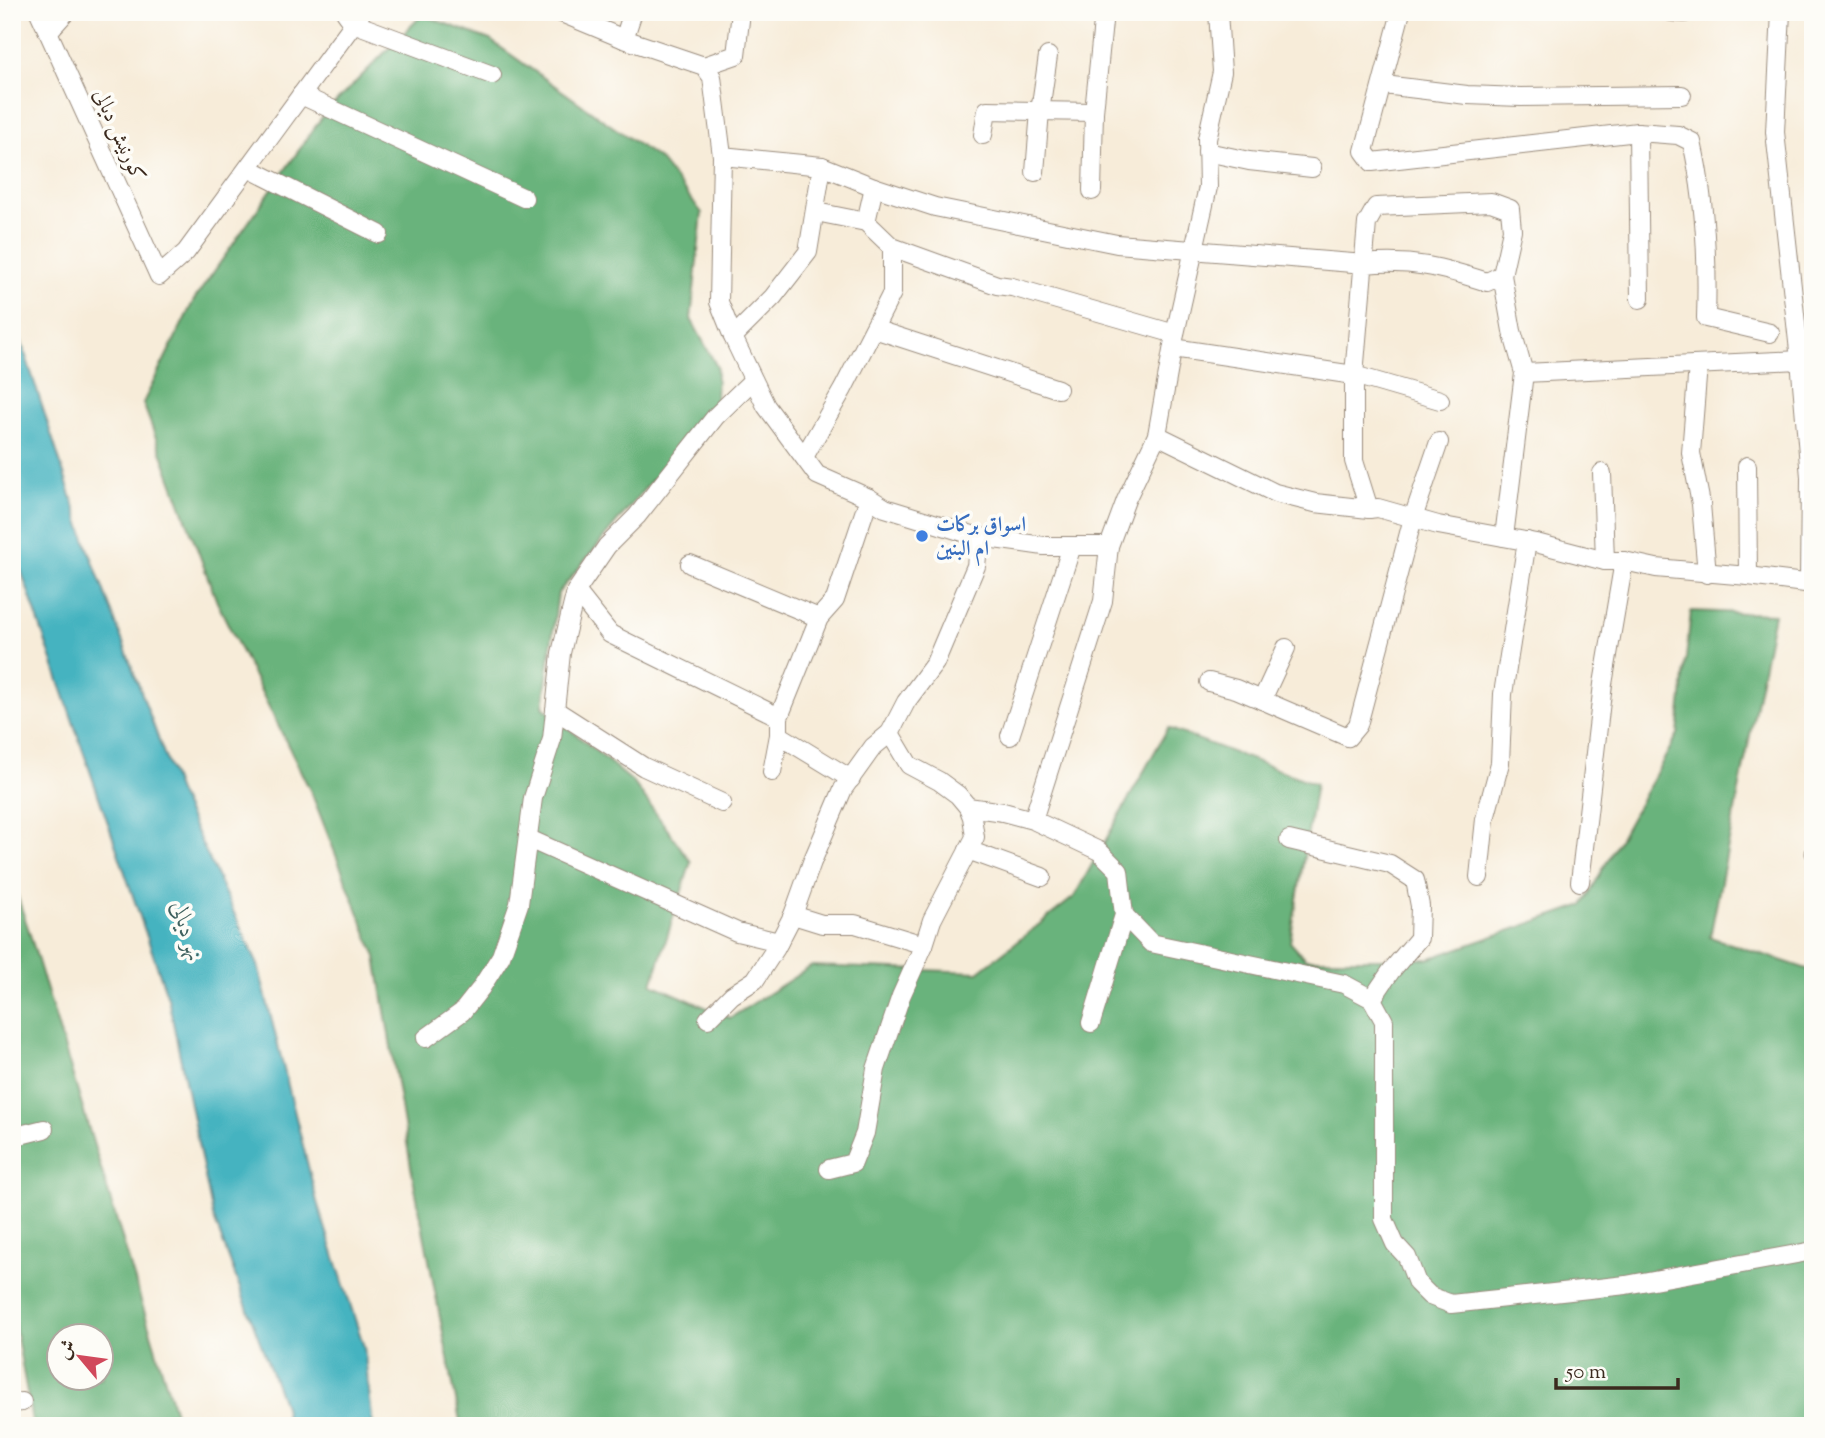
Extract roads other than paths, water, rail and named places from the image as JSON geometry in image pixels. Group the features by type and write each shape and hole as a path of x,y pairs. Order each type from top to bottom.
{"street":[{"name":"كورنيش ديالى","path":"39,12 159,276 186,252 248,168"},
{"path":"48,32 66,12"},
{"path":"559,12 624,39 705,66 736,55 741,12"},
{"path":"624,39 633,12"},
{"path":"1091,191 1094,112 1104,12"},
{"path":"1033,820 1103,600 1109,546 1126,500 1157,435 1174,341 1208,187 1207,139 1222,72 1219,12"},
{"path":"1401,12 1384,85 1364,151 1372,162 1638,132 1678,135 1692,142 1698,169 1705,239 1706,318 1770,333"},
{"path":"1671,12 1685,13"},
{"path":"1157,435 1275,493 1315,503 1378,508 1605,561 1624,561 1657,568 1811,584 1810,478 1775,132 1781,12"},
{"path":"379,234 248,168 353,16 492,75"},
{"path":"1035,172 1048,56"},
{"path":"705,66 712,77 722,156 719,302 766,405 817,475 885,508 979,537 1044,546 1109,546"},
{"path":"1384,85 1467,96 1682,95"},
{"path":"301,94 524,198"},
{"path":"983,135 987,110 1094,112"},
{"path":"1638,132 1640,299"},
{"path":"1208,152 1249,161 1312,167"},
{"path":"722,156 822,166 935,208 1117,244 1365,264 1393,261 1446,269 1487,282 1502,275"},
{"path":"733,337 773,297 808,252 822,166"},
{"path":"866,222 874,187"},
{"path":"1369,509 1354,461 1354,375 1367,223 1376,207 1491,202 1510,209 1512,230 1502,275 1512,331 1524,373 1504,537"},
{"path":"816,212 866,222 892,247 997,285 1012,287 1174,341 1354,375 1440,400"},
{"path":"804,457 843,389 892,293 892,247"},
{"path":"874,329 1058,389"},
{"path":"1524,373 1800,360"},
{"path":"1698,365 1691,453 1702,504 1707,574"},
{"path":"426,1038 462,1012 481,988 501,956 519,904 533,798 552,739 561,653 576,591 607,546 636,516 716,416 753,380"},
{"path":"1209,682 1236,689 1348,737 1358,725 1413,518 1439,442"},
{"path":"1747,466 1748,576"},
{"path":"1602,473 1605,561"},
{"path":"772,772 779,726 819,618 835,600 869,498"},
{"path":"708,1019 732,995 755,979 779,942 793,915 843,789 873,747 890,733 906,702 935,663 976,566 979,537"},
{"path":"1479,877 1486,819 1500,763 1503,694 1527,541"},
{"path":"1010,736 1072,546"},
{"path":"1580,882 1602,684 1624,561"},
{"path":"690,564 819,618"},
{"path":"576,591 610,634 779,726 850,779"},
{"path":"1262,700 1286,648"},
{"path":"555,710 644,767 722,803"},
{"path":"829,1169 853,1163 865,1133 876,1069 901,996 932,920 975,837 968,807 958,795 939,781 909,765 890,733"},
{"path":"968,807 1033,820 1099,851 1119,872 1124,915 1091,1023"},
{"path":"529,839 737,932 779,942"},
{"path":"1289,840 1390,864 1415,880 1420,906 1419,939 1391,971 1372,999"},
{"path":"968,850 1042,877"},
{"path":"793,915 822,924 855,924 924,945"},
{"path":"1124,915 1151,943 1344,984 1372,999 1384,1021 1384,1219 1395,1244 1407,1257 1417,1283 1430,1296 1451,1304 1626,1286 1813,1251"},
{"path":"12,1136 44,1129"}],"lane":[{"path":"1810,854 1813,829"}],"water":[{"name":"نهر ديالى","path":"12,313 86,542 178,792 258,965 317,1202 364,1347 373,1426 287,1426 284,1406 213,1216 168,998 12,544"}],"place":[{"name":"اسواق بركات ام البنين","path":"922,536"}]}
